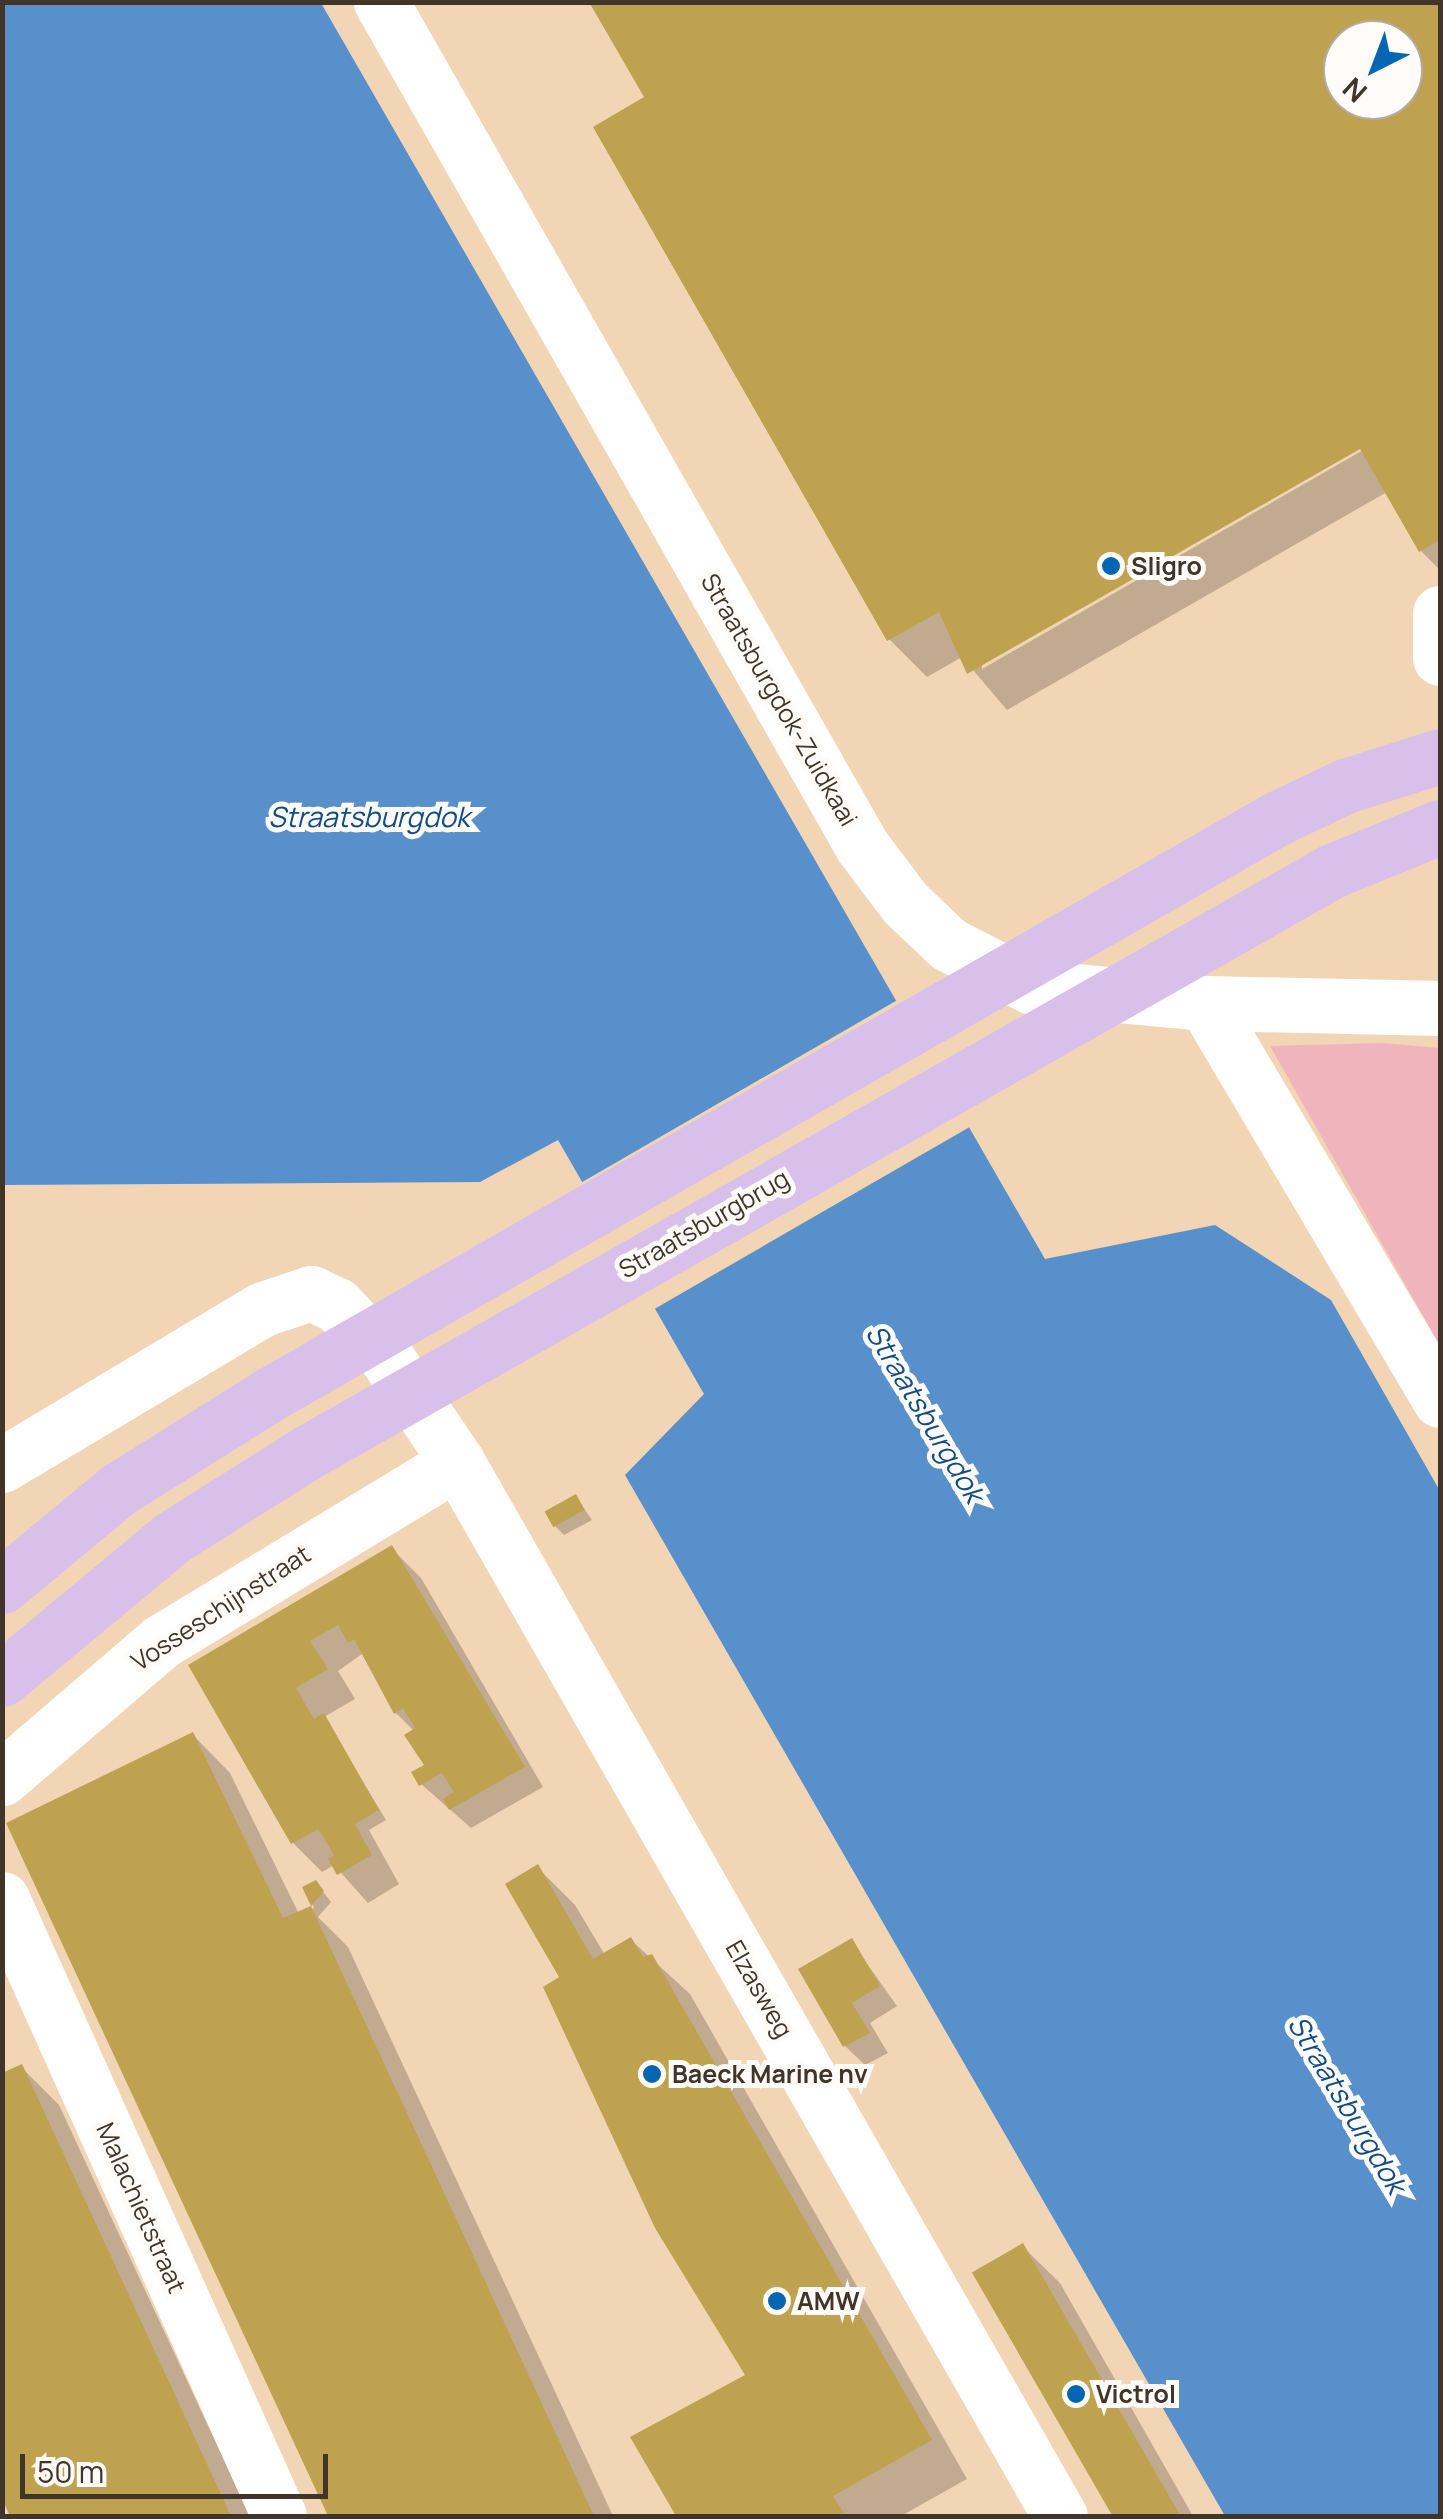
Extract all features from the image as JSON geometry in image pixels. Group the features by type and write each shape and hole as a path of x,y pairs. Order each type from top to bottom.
{"main road":[{"path":"2,1586 119,1489 267,1396 1278,818 1345,786 1440,756"},
{"name":"Straatsburgbrug","path":"2,1679 173,1537 308,1452 1332,871 1440,827"}],"street":[{"name":"Straatsburgdok-Zuidkaai","path":"381,2 862,846 905,903 948,944 1032,987 1205,1003 1440,1008"},
{"path":"1440,613 1440,658"},
{"path":"1205,1003 1440,1400"},
{"name":"Elzasweg","path":"2,1464 264,1309 311,1293 337,1306 386,1357 457,1462 1060,2516"},
{"name":"Vosseschijnstraat","path":"2,1778 162,1641 457,1462"},
{"name":"Malachietstraat","path":"2,1900 280,2516"}],"shaded area":[{"path":"1382,1043 1440,1048 1440,1346 1270,1046"}],"water":[{"name":"Straatsburgdok","path":"2,3 321,3 1045,1259 1215,1225 1331,1300 1440,1491 1440,2516 1225,2516 625,1475 704,1394 558,1140 480,1182 3,1185"}],"pier":[{"path":"901,998 974,1124 652,1310 579,1184"}],"building":[{"path":"589,2 1440,2 1440,540 1419,552 1360,449 967,674 939,612 887,641 593,127 644,97"},
{"path":"576,1494 585,1510 553,1527 545,1511"},
{"path":"392,1545 525,1767 449,1810 443,1799 454,1792 442,1773 419,1786 411,1772 424,1765 404,1735 415,1728 403,1708 394,1714 354,1639 348,1643 338,1625 310,1641 328,1669 296,1688 314,1719 324,1713 379,1810 355,1824 372,1855 337,1875 328,1859 334,1855 318,1829 291,1844 188,1665"},
{"path":"193,1732 283,1918 311,1906 594,2516 328,2516 6,1823"},
{"name":"AMW","path":"538,1864 593,1959 631,1937 643,1957 652,1954 932,2440 833,2496 846,2516 676,2516 630,2437 745,2375 655,2228 543,1987 559,1977 505,1884"},
{"path":"316,1880 324,1891 311,1906 302,1887"},
{"path":"852,1938 880,1986 852,2003 870,2033 843,2047 798,1969"},
{"path":"22,2064 231,2516 10,2516 2,2499 2,2073"},
{"name":"Victrol","path":"1023,2243 1180,2516 1112,2516 972,2272"}],"place":[{"name":"Sligro","path":"1111,566"},
{"name":"Baeck Marine nv","path":"652,2074"},
{"name":"AMW","path":"777,2301"},
{"name":"Victrol","path":"1076,2394"}]}
